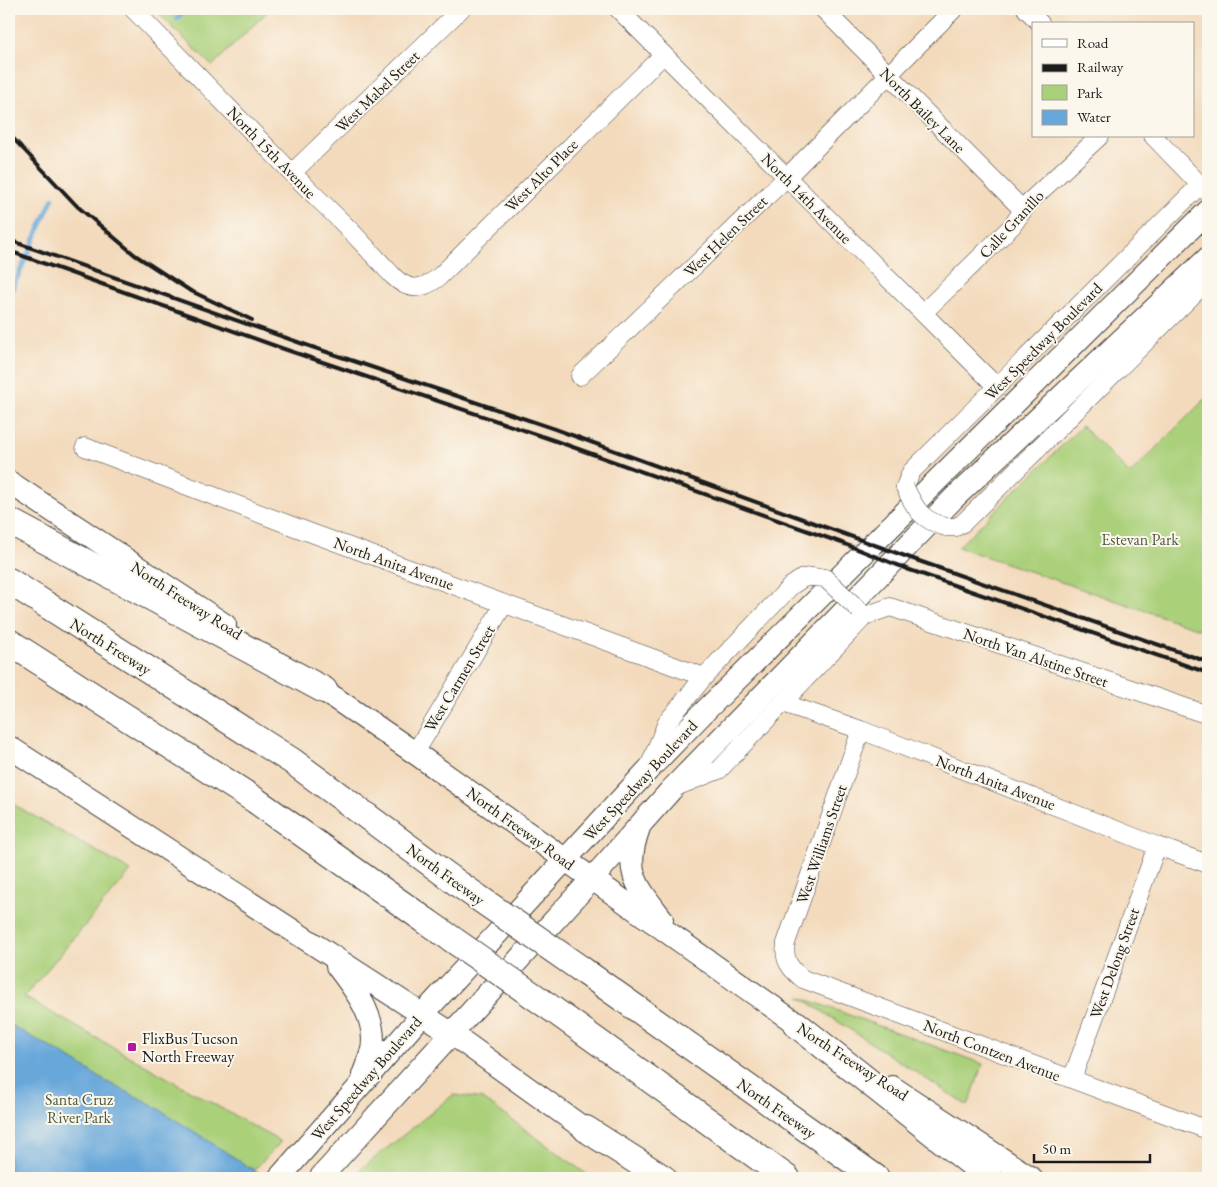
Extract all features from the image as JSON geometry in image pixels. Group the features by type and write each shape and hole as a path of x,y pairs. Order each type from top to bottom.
{"highway":[{"path":"9,521 324,690"},
{"name":"North Freeway","path":"9,581 292,761 460,885 876,1178"},
{"path":"9,642 255,800 548,1006 787,1178"},
{"path":"796,1024 990,1178"},
{"path":"586,1129 663,1178"}],"main road":[{"name":"West Speedway Boulevard","path":"282,1174 360,1083 648,770 1208,211"},
{"name":"West Speedway Boulevard","path":"320,1178 671,790 954,498 1208,258"},
{"name":"North Freeway Road","path":"9,482 324,690 676,937 796,1024 1031,1178"},
{"path":"9,747 451,1034 586,1129 651,1178"},
{"path":"641,823 633,844 631,867 639,889 676,937"},
{"path":"328,954 360,997 372,1029 372,1051 360,1083"}],"street":[{"name":"North 15th Avenue","path":"133,9 352,232 398,282 416,288"},
{"name":"West Mabel Street","path":"292,173 461,9"},
{"name":"North 14th Avenue","path":"618,9 997,388"},
{"name":"North Bailey Lane","path":"823,9 1023,210"},
{"name":"West Helen Street","path":"580,376 786,178 887,74 954,9"},
{"path":"1026,9 1039,22"},
{"name":"West Alto Place","path":"416,288 424,287 439,277 663,55"},
{"name":"Calle Granillo","path":"923,313 1012,226 1029,202 1098,138"},
{"path":"1155,138 1204,189"},
{"name":"West Speedway Boulevard","path":"1204,189 911,472 904,487 914,507 931,523 956,528 963,523 1208,280"},
{"name":"North Anita Avenue","path":"85,447 704,677"},
{"path":"648,770 667,722 704,677 791,586 803,578 825,578 862,613 783,703 719,770 671,790"},
{"name":"West Carmen Street","path":"415,753 504,604"},
{"name":"North Van Alstine Street","path":"862,613 890,607 1208,715"},
{"name":"North Anita Avenue","path":"783,703 861,730 1157,846 1208,864"},
{"name":"West Williams Street","path":"786,958 786,943 861,730"},
{"name":"West Delong Street","path":"1072,1080 1157,846"},
{"name":"North Contzen Avenue","path":"786,958 793,971 803,979 1208,1130"}],"green space":[{"path":"154,9 270,9 212,66"},
{"name":"Estevan Park","path":"1208,396 1208,632 958,547 1082,426 1130,474"},
{"name":"Santa Cruz River Park","path":"9,802 131,871 24,997 281,1142 246,1178 9,1178"},
{"path":"800,997 983,1064 968,1106"},
{"path":"453,1095 483,1099 592,1178 352,1178"}],"water":[{"path":"9,1024 78,1063 103,1080 153,1105 266,1178 9,1178"}],"waterway":[{"path":"177,19 185,9"},
{"path":"9,296 53,198"}],"railway":[{"path":"9,134 77,206 135,255 189,290 252,320"},
{"path":"9,240 309,346 555,429 916,560 1208,662"},
{"path":"9,251 284,349 553,440 842,543 907,569 1208,673"}],"place":[{"name":"FlixBus Tucson North Freeway","path":"132,1047"}]}
